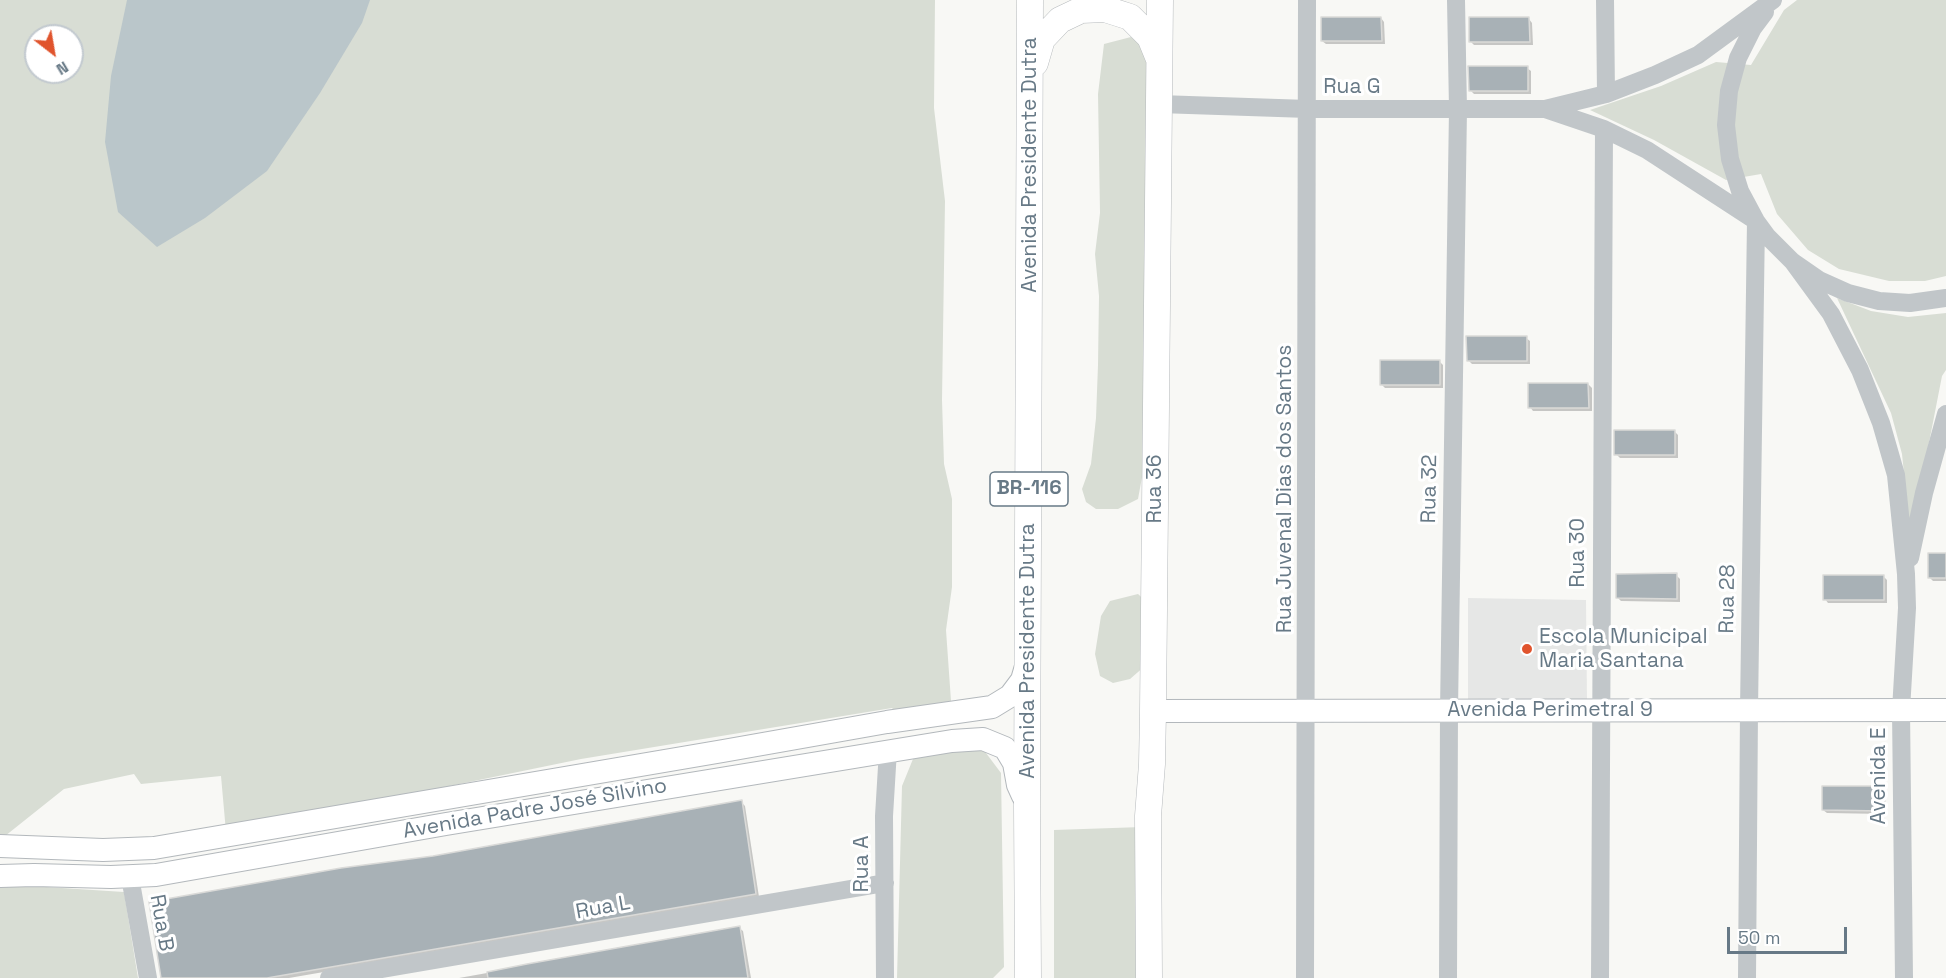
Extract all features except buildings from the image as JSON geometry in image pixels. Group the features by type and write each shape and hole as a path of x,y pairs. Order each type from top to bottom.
{"highway":[{"name":"Avenida Presidente Dutra","path":"1028,978 1030,0"},
{"name":"Rua 36","path":"1149,978 1148,816 1154,711 1160,0"},
{"path":"1030,78 1042,39 1060,20 1081,10 1105,9 1130,17 1150,37 1159,59"}],"main road":[{"name":"Avenida Padre José Silvino","path":"0,846 103,850 175,845 887,722 992,707 1010,696 1022,680 1028,656"},
{"name":"Avenida Perimetral 9","path":"1154,711 1946,710"},
{"name":"Avenida Padre José Silvino","path":"0,876 130,877 156,875 435,826 952,741 983,739 1005,748 1014,763 1018,785 1027,806"}],"street":[{"name":"Rua Juvenal Dias dos Santos","path":"1305,978 1307,0"},
{"name":"Rua 32","path":"1448,978 1449,710 1458,109 1456,0"},
{"path":"1605,0 1606,94"},
{"path":"1545,109 1606,94 1698,55 1768,2"},
{"path":"1768,2 1738,58 1729,91 1726,125 1730,159 1740,191 1756,221 1767,236 1793,262 1831,314 1860,370 1881,423 1896,475 1906,574"},
{"name":"Rua G","path":"1159,104 1308,109 1545,109"},
{"path":"1545,109 1604,129 1647,150 1756,221"},
{"name":"Rua 30","path":"1599,978 1604,129"},
{"name":"Rua 28","path":"1747,978 1756,221"},
{"path":"1793,262 1819,280 1848,293 1879,301 1910,303 1946,298"},
{"path":"1906,574 1924,493 1946,414"},
{"name":"Avenida E","path":"1904,978 1901,710 1907,608 1906,574"},
{"name":"Rua A","path":"885,978 885,816 888,750"},
{"name":"Rua B","path":"130,877 148,978"},
{"name":"Rua L","path":"329,978 885,883"}],"shaded area":[{"path":"0,0 935,0 934,108 945,201 942,400 944,464 952,499 952,587 946,630 951,701 943,710 902,720 892,708 581,759 226,832 221,776 141,784 134,774 64,789 0,840"},
{"path":"127,0 370,0 362,23 320,93 267,171 205,218 157,247 118,212 105,142 111,76"},
{"path":"1797,0 1946,0 1946,276 1925,281 1889,281 1839,269 1808,250 1777,214 1761,174 1726,180 1654,140 1590,110 1661,86 1716,62 1751,65 1784,10"},
{"path":"1131,37 1147,48 1153,417 1138,499 1118,509 1096,509 1086,502 1082,489 1091,464 1096,418 1099,296 1095,254 1100,213 1098,94 1104,44"},
{"path":"1837,298 1871,311 1908,317 1946,313 1946,370 1942,376 1926,458 1909,521 1902,454 1891,413"},
{"path":"1138,594 1150,605 1153,659 1130,679 1113,683 1100,676 1095,654 1101,616 1110,601"},
{"name":"Escola Municipal Maria Santana","path":"1468,598 1586,600 1587,700 1468,699"},
{"path":"980,745 1001,773 1004,967 993,978 897,978 902,786 913,759"},
{"path":"1142,827 1142,978 1054,978 1054,830"},
{"path":"0,884 124,892 138,978 0,978"}],"place":[{"name":"Escola Municipal Maria Santana","path":"1527,649"}]}
